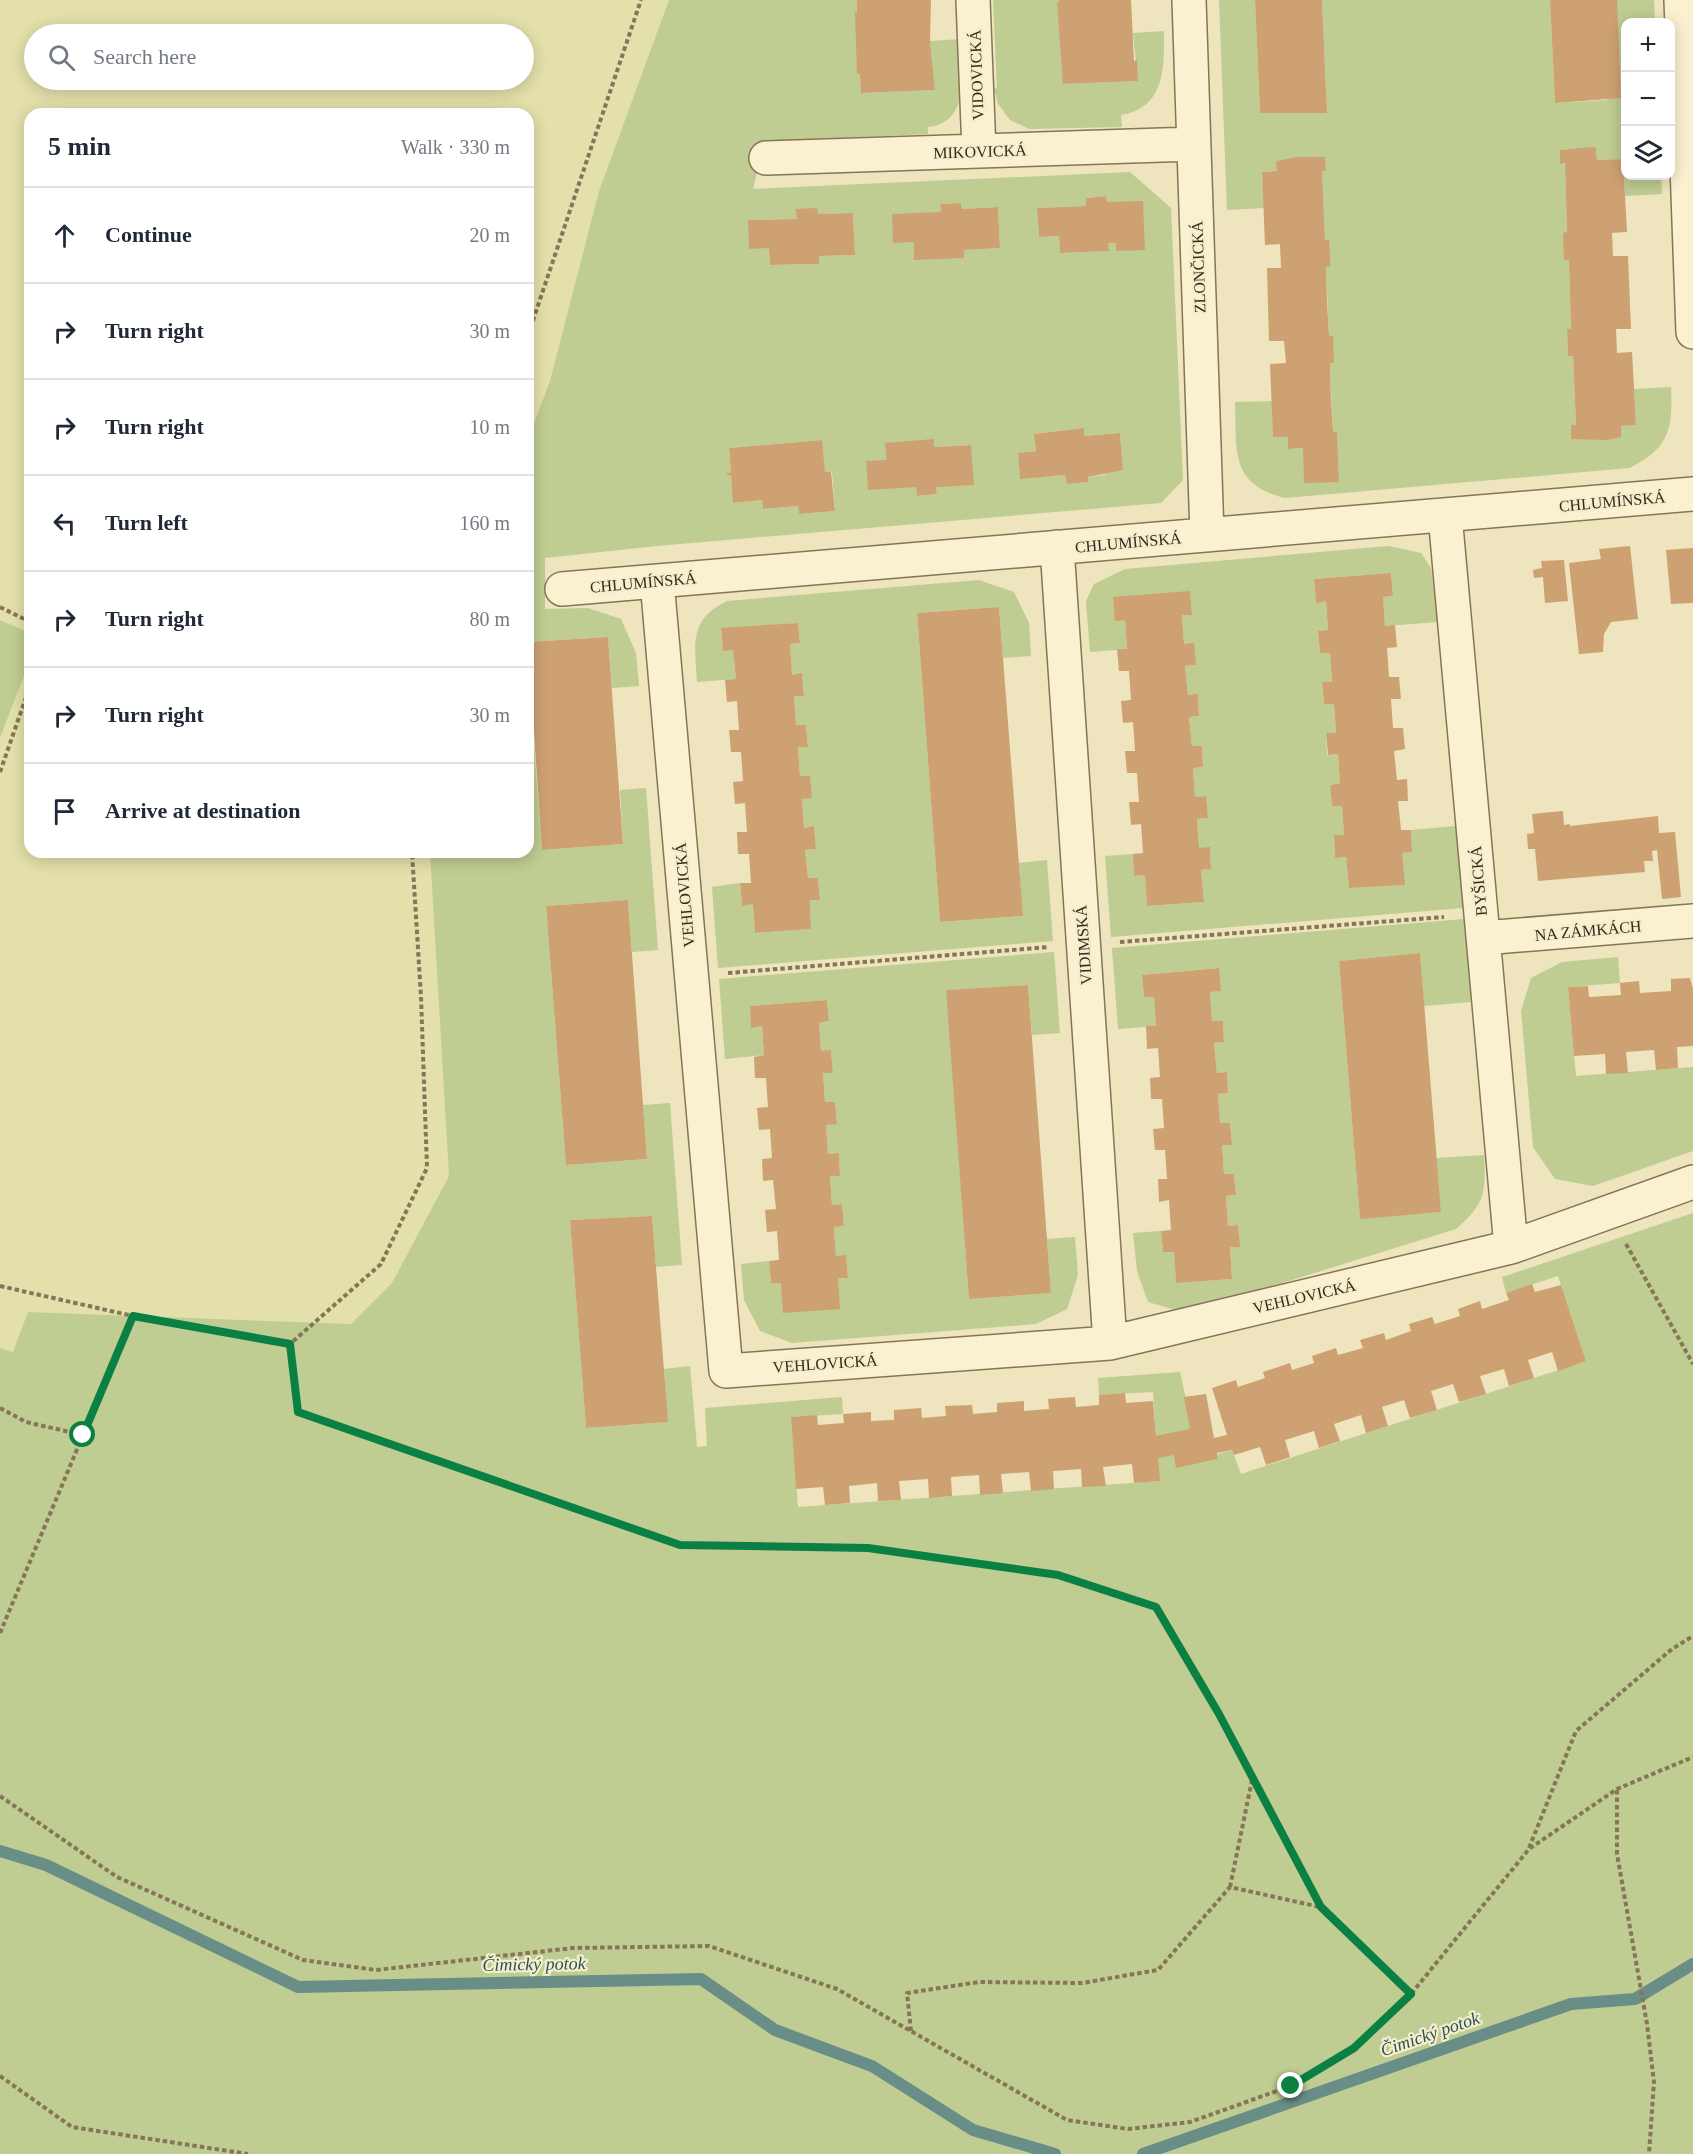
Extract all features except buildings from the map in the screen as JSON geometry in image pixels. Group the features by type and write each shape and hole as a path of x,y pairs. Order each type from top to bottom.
{"street":[{"name":"VIDOVICKÁ","path":"973,0 979,151"},
{"name":"ZLONČICKÁ","path":"1189,0 1207,535"},
{"path":"1680,0 1693,332"},
{"name":"MIKOVICKÁ","path":"766,158 1193,144"},
{"name":"CHLUMÍNSKÁ","path":"562,589 1693,494"},
{"name":"BYŠICKÁ","path":"1445,515 1511,1246"},
{"name":"VIDIMSKÁ","path":"1057,548 1110,1343"},
{"name":"VEHLOVICKÁ","path":"657,581 726,1371 1110,1343 1511,1246 1693,1182"},
{"name":"NA ZÁMKÁCH","path":"1483,938 1693,921"}],"path":[{"path":"534,317 641,0"},
{"path":"0,607 24,619"},
{"path":"0,772 24,703"},
{"path":"290,1344 381,1264 427,1168 421,997 412,858"},
{"path":"1608,1212 1693,1364"},
{"path":"0,1286 133,1316 290,1344"},
{"path":"0,1633 133,1316"},
{"path":"290,1344 298,1412 680,1545 868,1548 1058,1575 1156,1607 1253,1778 1321,1907 1411,1994"},
{"path":"0,1408 26,1422 83,1435"},
{"path":"1529,1849 1576,1731 1672,1649 1693,1636"},
{"path":"0,1796 117,1877 303,1960 376,1970 573,1948 709,1946 837,1989 1067,2120 1128,2129 1190,2122 1291,2086 1354,2048 1411,1994 1529,1849 1617,1789 1693,1757"},
{"path":"911,2031 907,1993 980,1982 1082,1983 1158,1970 1230,1887 1253,1778"},
{"path":"1617,1789 1617,1854 1647,2024 1654,2082 1649,2154"},
{"path":"1230,1887 1321,1907"},
{"path":"0,2076 72,2127 248,2154"}],"shaded area":[{"path":"0,0 669,0 599,191 550,381 534,423 534,108 24,108 24,630 0,620"},
{"path":"24,676 24,858 430,858 449,1176 392,1283 351,1324 29,1312 13,1352 0,1348 0,738"}],"green space":[{"path":"669,0 857,0 857,74 860,74 862,93 935,90 930,41 961,39 962,80 958,105 952,116 942,123 928,127 928,134 765,141 753,189 1130,172 1171,208 1183,480 1161,503 657,546 545,558 545,609 588,608 621,619 636,653 639,686 612,688 608,637 534,642 534,423 550,381 599,191","holes":["1106,196 1107,202 1145,249 1116,251 1116,243 1108,243 1108,251 1060,253 1059,236 1039,237 1037,208 1086,206 1086,198","961,203 962,209 998,207 1000,248 964,250 914,259 914,242 941,212 940,204","795,209 818,214 853,213 855,255 819,256 819,264 770,265 769,248 748,220 797,219","1083,428 1084,436 1120,433 1123,473 1122,470 1105,472 1105,475 1088,477 1088,482 1068,484 1065,475 1020,478 1018,453 1036,451 1035,434","821,440 825,472 832,472 835,511 799,514 798,506 763,509 762,500 734,503 731,475 727,473 731,472 729,448","885,443 934,447 971,445 936,487 937,494 917,496 916,487 886,460"]},
{"path":"993,0 1060,0 1057,4 1064,84 1138,81 1133,33 1164,31 1162,71 1154,94 1147,104 1136,111 1121,115 1122,127 1029,129 1010,120 998,104 994,89 997,88"},
{"path":"1219,0 1255,0 1260,113 1327,113 1322,0 1550,0 1555,103 1607,100 1617,0 1654,0 1655,18 1621,18 1621,159 1597,160 1596,148 1560,164 1565,163 1567,232 1564,260 1569,260 1571,329 1567,330 1568,356 1573,356 1576,425 1571,439 1621,437 1621,426 1636,425 1634,389 1671,387 1671,415 1666,436 1653,453 1629,468 1285,498 1267,492 1254,484 1245,474 1240,463 1237,450 1235,402 1272,401 1273,437 1288,437 1288,449 1303,448 1339,481 1337,433 1333,432 1330,363 1334,363 1329,336 1326,267 1330,267 1325,240 1322,171 1326,171 1325,158 1296,157 1277,161 1277,171 1262,172 1264,208 1227,210"},
{"path":"1624,180 1661,180 1662,194 1625,196"},
{"path":"1389,546 1421,553 1431,568 1438,622 1385,626 1383,597 1393,596 1391,573 1314,579 1316,602 1326,601 1328,630 1318,631 1320,653 1330,653 1332,682 1322,683 1324,704 1334,704 1336,733 1326,734 1327,755 1338,754 1340,783 1330,785 1332,806 1342,806 1344,835 1334,836 1335,858 1346,857 1349,888 1404,885 1402,853 1412,852 1411,830 1456,826 1463,908 1111,937 1105,856 1133,854 1134,876 1145,875 1147,906 1204,902 1201,870 1211,869 1210,848 1199,848 1197,819 1208,818 1206,796 1195,797 1193,768 1203,767 1202,746 1192,746 1189,717 1199,716 1198,695 1188,695 1185,666 1196,665 1184,644 1182,615 1192,614 1190,591 1125,620 1127,649 1090,652 1086,601 1094,584 1125,569"},
{"path":"979,580 1014,592 1029,623 1031,656 1003,658 999,607 917,613 940,922 1022,916 1019,863 1047,860 1053,941 718,968 712,887 740,883 742,905 753,904 755,933 811,929 810,900 820,899 818,878 808,878 805,850 816,849 814,827 804,828 802,799 810,776 800,776 798,747 808,746 806,725 796,725 794,696 804,695 802,674 792,675 790,644 800,643 798,623 721,629 723,650 733,650 736,679 697,682 695,645 700,625 706,616 714,608 727,601"},
{"path":"0,620 24,630 24,676 0,738"},
{"path":"534,745 542,850 623,844 620,790 646,788 658,950 632,952 628,900 546,906 566,1165 647,1159 643,1105 670,1103 682,1265 656,1267 652,1216 570,1220 586,1428 667,1422 664,1369 690,1366 697,1447 707,1446 705,1408 842,1397 843,1414 791,1417 798,1507 1159,1481 1153,1392 1099,1395 1098,1378 1180,1372 1200,1463 1218,1459 1218,1454 1232,1450 1241,1474 1586,1361 1558,1276 1506,1293 1502,1277 1693,1213 1693,2154 0,2154 0,1348 13,1352 28,1312 351,1324 392,1283 449,1176 430,858 534,858"},
{"path":"1464,919 1471,1002 1424,1006 1420,953 1339,961 1360,1218 1441,1212 1436,1158 1484,1155 1484,1189 1473,1212 1456,1229 1186,1313 1148,1302 1137,1271 1133,1233 1161,1231 1163,1252 1174,1252 1176,1283 1232,1279 1230,1247 1239,1247 1238,1225 1228,1226 1226,1196 1236,1195 1234,1174 1224,1174 1222,1145 1232,1144 1230,1123 1220,1123 1218,1094 1228,1093 1227,1072 1217,1073 1214,1043 1224,1042 1223,1021 1212,1021 1210,992 1221,991 1218,968 1142,975 1144,997 1154,997 1156,1026 1118,1029 1112,948"},
{"path":"1054,952 1060,1033 1032,1035 1028,985 947,990 969,1299 1051,1293 1047,1239 1075,1237 1078,1275 1067,1309 1036,1324 792,1343 760,1331 744,1300 741,1264 769,1261 771,1283 848,1277 846,1256 836,1256 834,1227 844,1226 842,1204 832,1205 830,1176 840,1175 839,1153 828,1154 826,1125 837,1123 835,1102 825,1102 823,1073 833,1072 831,1051 821,1051 819,1023 829,1021 827,1000 750,1006 751,1027 762,1026 764,1055 725,1059 719,979"},
{"path":"1618,957 1620,983 1568,987 1576,1076 1693,1067 1693,1151 1593,1186 1555,1179 1533,1147 1521,1011 1531,978 1562,962"}],"waterway":[{"name":"Čimický potok","path":"0,1851 46,1865 298,1987 701,1979 775,2030 872,2066 973,2130 1055,2154"},
{"name":"Čimický potok","path":"1143,2154 1571,2004 1635,1999 1693,1964"}],"route":[{"path":"83,1435 133,1316 290,1344 298,1412 680,1545 868,1548 1058,1575 1156,1607 1219,1714 1321,1907 1411,1994 1354,2048 1291,2086"}]}
